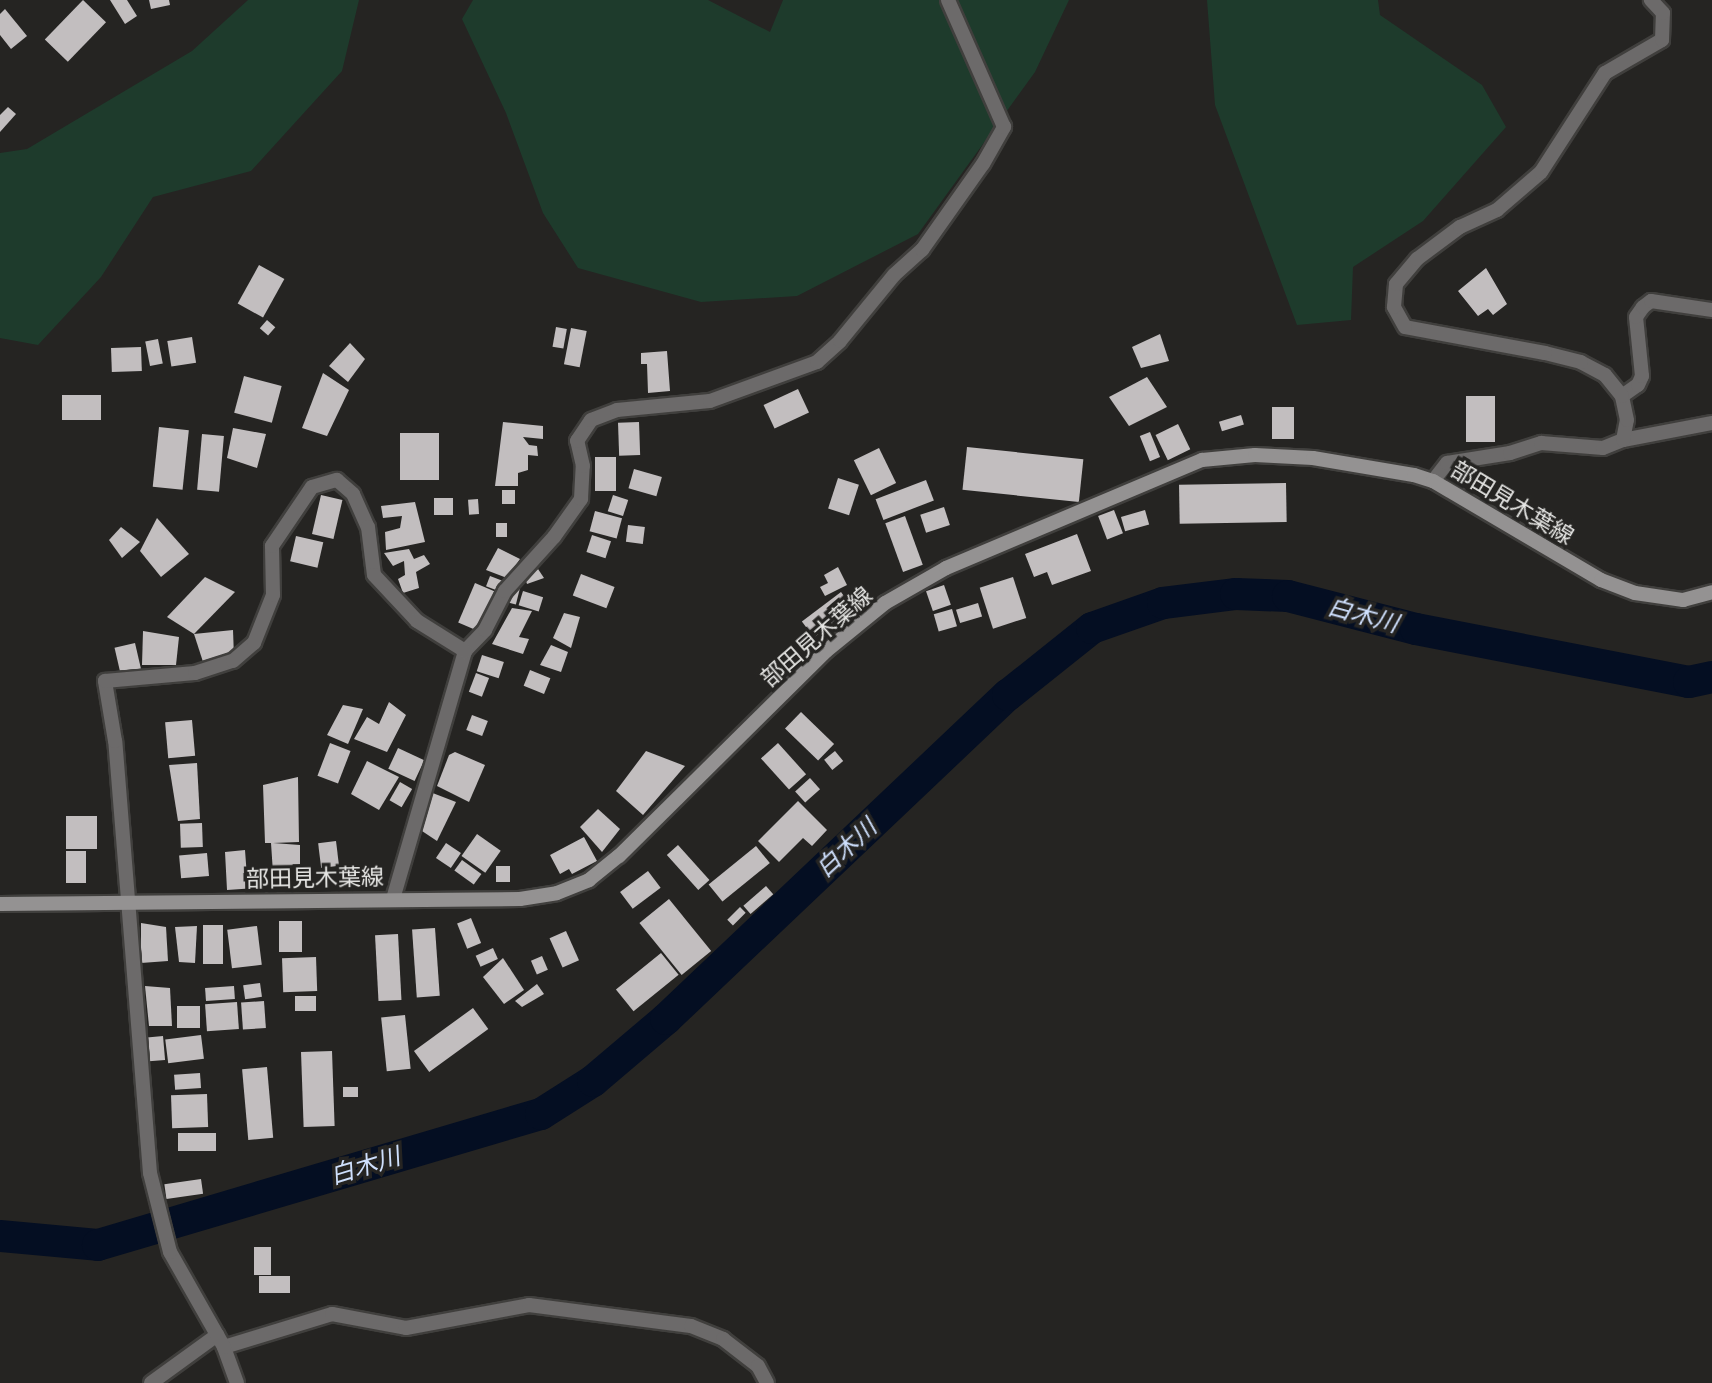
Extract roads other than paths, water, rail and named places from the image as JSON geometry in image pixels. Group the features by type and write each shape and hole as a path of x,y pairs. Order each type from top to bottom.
{"main road":[{"name":"部田見木葉線","path":"0,904 520,898 557,894 589,880 619,856 826,651 885,603 946,568 1153,478 1202,460 1255,454 1357,464 1433,481 1601,580 1635,593 1683,600 1712,592"}],"street":[{"path":"393,899 465,651 485,630 505,591 554,537 580,499 583,467 578,441 591,420 617,410 710,401 817,362 894,275 922,250 961,199 1004,127 948,0"},
{"path":"1623,440 1627,419 1622,396 1605,375 1581,362 1405,327 1394,307 1396,284 1417,259 1460,227 1497,210 1541,172 1605,73 1662,40 1663,13 1651,0"},
{"path":"1622,396 1638,385 1642,376 1636,317 1643,307 1651,300 1712,310"},
{"path":"1433,481 1447,463 1510,453 1541,443 1603,448 1623,440 1712,423"},
{"path":"237,1383 221,1341 170,1252 159,1208 144,1112 130,902 105,681 195,673 233,661 254,643 273,595 272,546 312,486 337,480 353,494 368,527 374,575 417,621 465,651"},
{"path":"151,1383 221,1341 332,1314 407,1328 529,1305 691,1325 723,1339 758,1366 767,1383"}],"waterway":[{"name":"白木川","path":"0,1236 98,1245 541,1114 593,1081 666,1019 1008,695 1092,628 1163,603 1236,594 1288,596 1416,629 1689,682 1712,677"}]}
